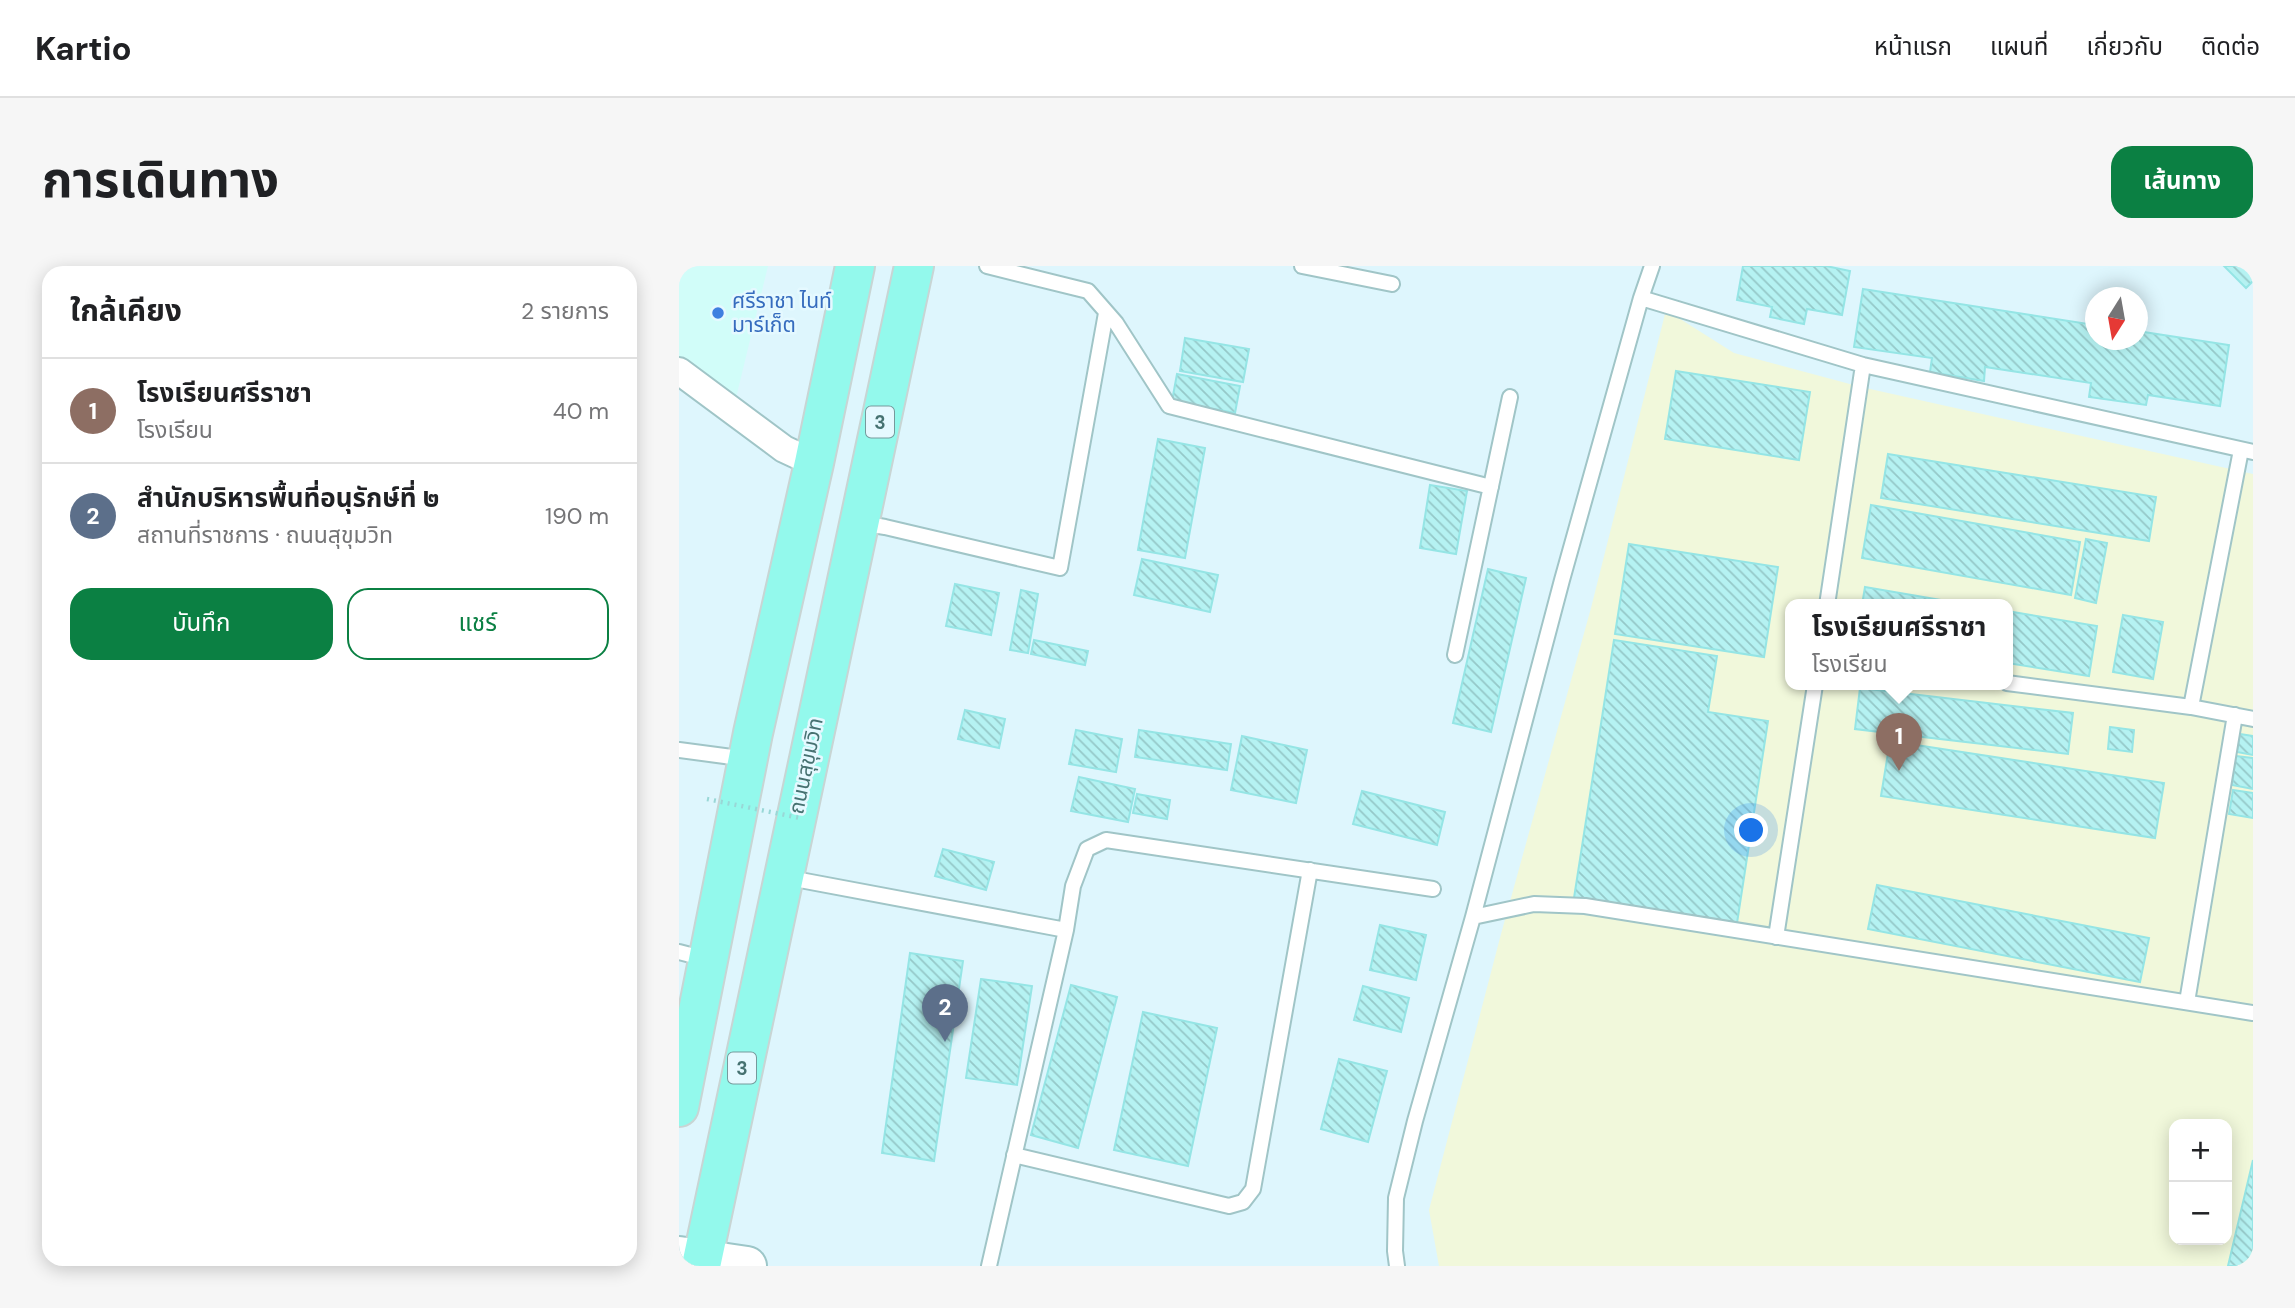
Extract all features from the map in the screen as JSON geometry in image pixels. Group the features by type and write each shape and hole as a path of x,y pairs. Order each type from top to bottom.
{"highway":[{"path":"679,994 693,956 748,760 855,266"},
{"name":"ถนนสุขุมวิท","path":"694,1260 782,876 914,266"},
{"path":"679,1107 693,956"}],"main road":[{"path":"694,1260 747,1266"}],"street":[{"path":"679,371 784,449 814,463"}],"lane":[{"path":"987,266 1088,291 1116,324 1169,406 1491,487"},
{"path":"1302,266 1392,284"},
{"path":"1398,1266 1395,1251 1396,1198 1415,1121 1473,917 1562,580 1652,266"},
{"path":"1641,298 1863,365 2247,451 2191,707"},
{"path":"859,523 1060,568 1106,313"},
{"path":"1828,599 1863,365"},
{"path":"1455,654 1510,397"},
{"path":"2013,683 2191,707 2253,719"},
{"path":"1776,937 1814,690"},
{"path":"2187,1002 2235,715"},
{"path":"679,750 748,760"},
{"path":"989,1266 1066,930 1073,886 1087,849 1106,840 1433,889"},
{"path":"1014,1155 1229,1206 1243,1202 1253,1189 1310,870"},
{"path":"782,876 1066,930"},
{"path":"1473,917 1534,904 1585,906 2253,1013"}],"path":[{"path":"707,799 800,818"}],"shaded area":[{"name":"ศรีราชา ไนท์ มาร์เก็ต","path":"679,266 768,266 735,402 679,360"},
{"path":"1666,310 1734,353 1861,387 2253,474 2253,1266 1439,1266 1429,1210 1501,934 1591,608"}],"building":[{"path":"1743,266 1826,266 1850,271 1842,315 1807,309 1804,324 1770,317 1772,307 1737,300"},
{"path":"2224,266 2253,266 2253,281 2246,288"},
{"path":"1863,289 2085,323 2085,350 2148,350 2148,333 2229,345 2220,406 2148,395 2146,405 2089,397 2091,383 1985,367 1984,381 1930,372 1932,358 1854,347"},
{"path":"1185,338 1249,349 1243,382 1180,371"},
{"path":"1676,371 1810,392 1799,460 1665,439"},
{"path":"1177,374 1240,386 1235,413 1172,401"},
{"path":"1158,439 1205,448 1185,558 1138,550"},
{"path":"1888,454 2156,497 2149,541 1881,498"},
{"path":"1430,485 1467,491 1456,554 1420,548"},
{"path":"1871,505 2080,542 2071,595 1862,558"},
{"path":"2086,539 2107,543 2096,603 2075,598"},
{"path":"1629,544 1778,567 1764,657 1615,634"},
{"path":"1142,559 1218,575 1210,612 1134,595"},
{"path":"1488,569 1526,578 1491,732 1453,723"},
{"path":"955,584 999,593 991,635 946,626"},
{"path":"1865,587 1935,599 1863,599"},
{"path":"1021,590 1038,594 1028,653 1010,650"},
{"path":"2013,612 2097,626 2089,676 2013,664"},
{"path":"2123,615 2163,622 2153,679 2113,672"},
{"path":"1034,640 1088,651 1085,665 1031,654"},
{"path":"1614,640 1717,656 1708,712 1768,721 1737,923 1574,898"},
{"path":"1860,690 2073,713 2068,754 1855,729"},
{"path":"965,710 1005,719 999,748 958,739"},
{"path":"2110,727 2134,730 2132,752 2108,749"},
{"path":"1076,730 1122,739 1116,772 1069,764"},
{"path":"1139,730 1231,744 1227,770 1135,757"},
{"path":"2240,734 2253,736 2253,755 2237,752"},
{"path":"1242,736 1307,750 1296,803 1231,790"},
{"path":"1890,741 2164,783 2155,838 1881,796"},
{"path":"2236,756 2253,758 2253,789 2232,785"},
{"path":"1079,777 1135,789 1128,822 1071,811"},
{"path":"2233,790 2253,793 2253,818 2229,814"},
{"path":"1362,791 1445,812 1437,845 1353,824"},
{"path":"1137,794 1170,800 1167,819 1133,813"},
{"path":"943,849 994,862 986,890 935,876"},
{"path":"1877,885 2149,938 2140,982 1868,929"},
{"path":"1380,925 1426,935 1416,980 1370,970"},
{"path":"910,953 963,961 934,1161 882,1153"},
{"path":"981,979 1032,986 1017,1085 966,1078"},
{"path":"1071,985 1117,997 1078,1148 1031,1135"},
{"path":"1363,986 1409,998 1401,1032 1354,1020"},
{"path":"1143,1012 1217,1028 1188,1166 1114,1150"},
{"path":"1339,1059 1387,1071 1368,1142 1321,1129"},
{"path":"2253,1160 2253,1266 2228,1266"}],"place":[{"name":"ศรีราชา ไนท์ มาร์เก็ต","path":"718,313"},
{"name":"โรงเรียนศรีราชา","path":"1899,771"},
{"name":"สำนักบริหารพื้นที่อนุรักษ์ที่ ๒","path":"945,1042"}]}
